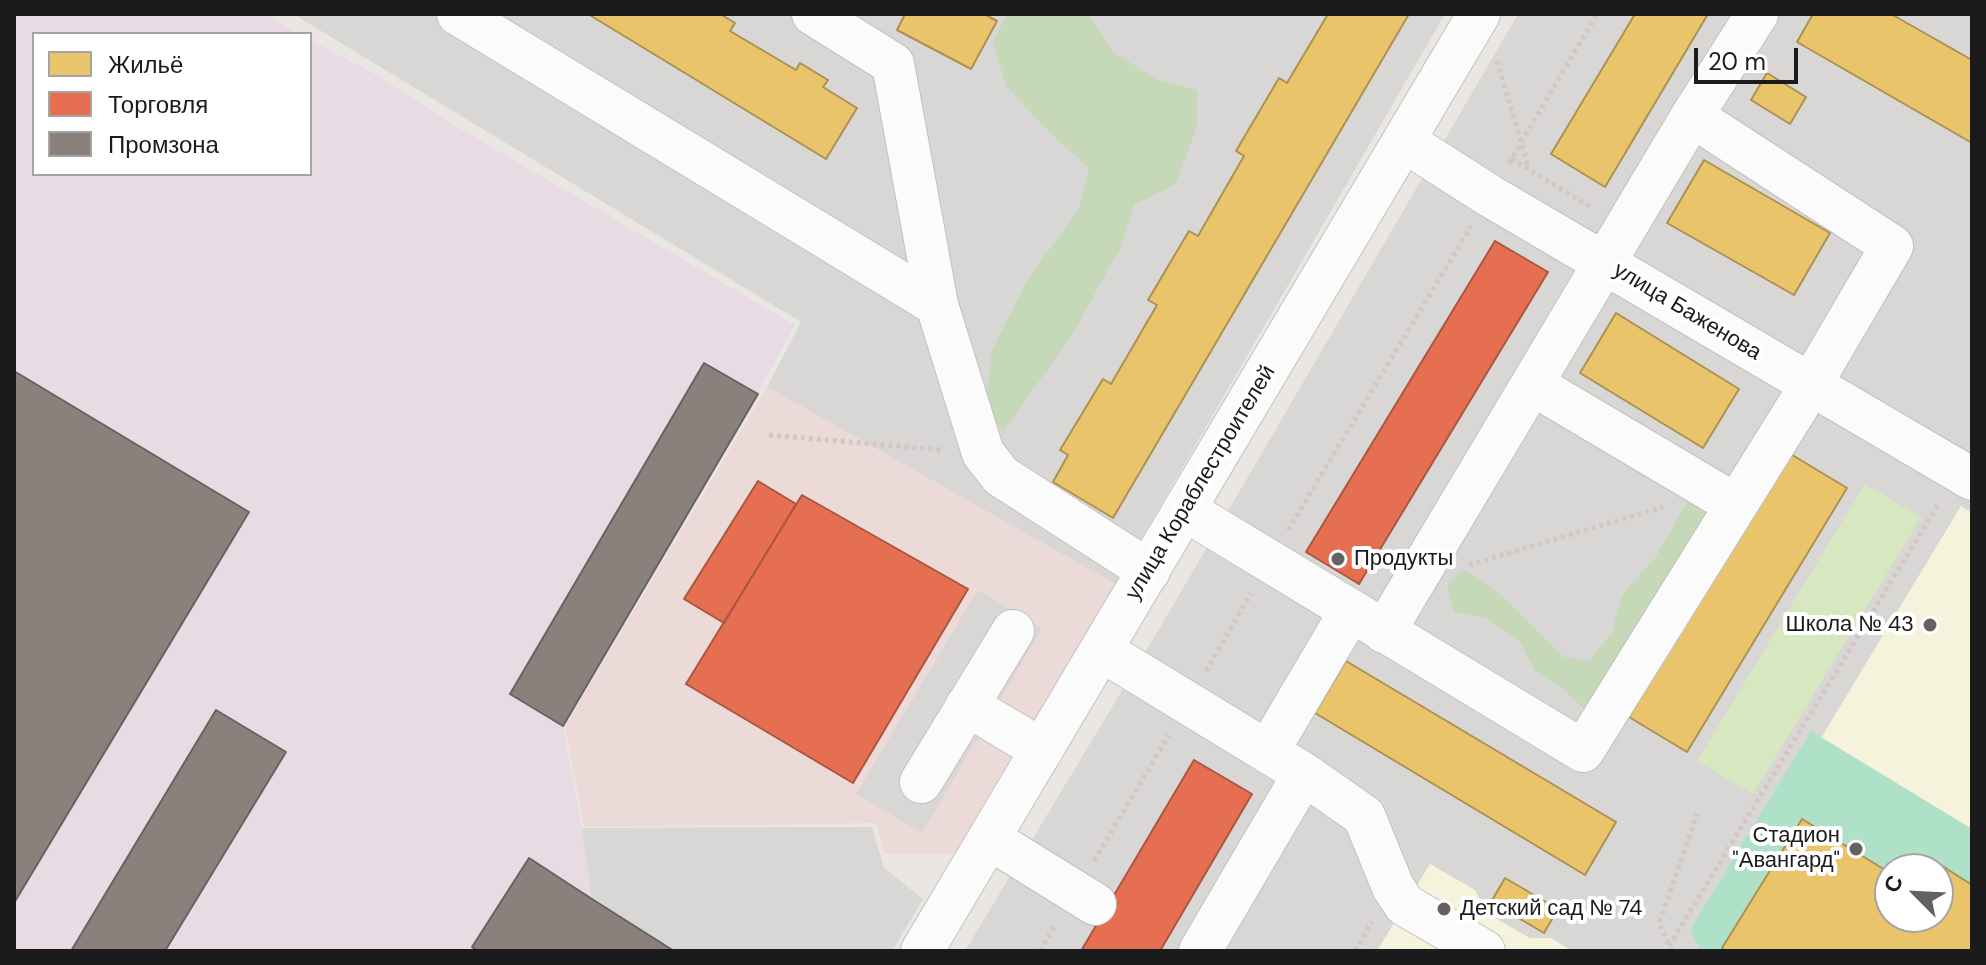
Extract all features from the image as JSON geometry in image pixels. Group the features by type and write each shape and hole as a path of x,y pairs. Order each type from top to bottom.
{"street":[{"path":"458,14 937,305"},
{"path":"813,14 893,64 937,305 983,453 1001,476 1149,571"},
{"name":"улица Кораблестроителей","path":"922,951 1479,14"},
{"path":"1268,751 1367,622 1414,581 1692,116 1757,14"},
{"path":"1185,510 1583,751 1725,499 1811,385 1892,246 1692,116"},
{"name":"улица Баженова","path":"1404,141 1490,196 1811,385 1956,490"},
{"path":"1532,384 1725,499"},
{"path":"921,782 1013,631"},
{"path":"1101,650 1268,751 1364,816 1393,887 1405,905 1484,951"},
{"path":"967,705 1042,750"},
{"path":"1200,951 1304,774"},
{"path":"990,839 1085,898"}],"path":[{"path":"1040,951 1085,898 1188,703 1269,562 1597,14"},
{"path":"1496,57 1529,169"},
{"path":"769,435 983,453"},
{"path":"1671,948 1956,490"},
{"path":"1414,581 1725,499"},
{"path":"1671,948 1659,923 1697,814"}],"shaded area":[{"path":"14,14 264,14 295,32 32,32 32,176 312,176 312,41 370,71 459,128 795,325 726,450 563,726 592,899 674,951 14,951"},
{"path":"293,14 1445,14 1115,584 767,387 801,322"},
{"path":"1518,14 1972,14 1972,951 965,951 1168,614"},
{"path":"767,387 1115,584 954,854 884,854 876,823 584,827 565,726"},
{"name":"Школа № 43","path":"1961,506 1972,513 1972,829 1821,738"},
{"path":"978,590 1042,628 922,833 856,794"},
{"path":"872,827 884,868 923,899 892,951 674,951 592,899 582,828"},
{"name":"Детский сад № 74","path":"1430,864 1475,890 1488,914 1530,938 1551,938 1572,951 1377,951"}],"green space":[{"path":"1007,14 1090,14 1112,51 1155,79 1197,90 1197,126 1176,184 1134,205 1121,246 1071,337 1003,431 986,408 992,350 1027,281 1079,208 1089,169 1006,86 993,43"},
{"path":"1865,484 1921,517 1753,794 1697,761"},
{"path":"1688,501 1715,511 1602,710 1583,708 1564,690 1535,671 1519,640 1486,618 1454,612 1447,586 1464,569 1498,593 1564,657 1589,661 1612,633 1622,595 1655,558"},
{"name":"Стадион \"Авангард\"","path":"1811,731 1972,829 1972,951 1701,951 1690,930"}],"building: Жильё":[{"path":"588,14 720,14 735,23 730,31 796,70 800,63 828,80 823,87 857,108 826,159"},
{"path":"905,14 984,14 997,21 971,69 897,30"},
{"path":"1328,14 1409,14 1113,518 1053,482 1068,455 1060,450 1103,379 1111,384 1157,305 1148,300 1189,231 1198,236 1244,156 1236,151 1279,78 1287,83"},
{"path":"1635,14 1708,14 1605,187 1551,154"},
{"path":"1813,14 1891,14 1972,60 1972,143 1797,42"},
{"path":"1767,73 1806,97 1790,124 1751,100"},
{"path":"1704,160 1830,233 1794,295 1667,223"},
{"path":"1616,313 1739,389 1703,448 1580,373"},
{"path":"1789,453 1847,488 1687,752 1629,717"},
{"path":"1346,661 1616,822 1585,875 1315,713"},
{"path":"1802,819 1874,863 1874,933 1954,933 1954,873 1972,885 1972,951 1726,951 1722,948"},
{"path":"1505,878 1558,909 1544,933 1491,902"}],"building: Торговля":[{"path":"1495,241 1548,272 1359,584 1306,552"},
{"path":"758,481 796,504 724,623 684,599"},
{"path":"802,495 968,589 853,783 686,684"},
{"path":"1194,760 1252,794 1160,951 1081,951"}],"building: Промзона":[{"path":"704,363 758,394 563,726 510,694"},
{"path":"14,371 249,512 14,903"},
{"path":"216,710 286,752 165,951 71,951"},
{"path":"529,858 674,951 478,951 472,947"}],"place":[{"name":"Продукты","path":"1338,559"},
{"name":"Школа № 43","path":"1930,625"},
{"name":"Стадион \"Авангард\"","path":"1856,849"},
{"name":"Детский сад № 74","path":"1444,909"}]}
